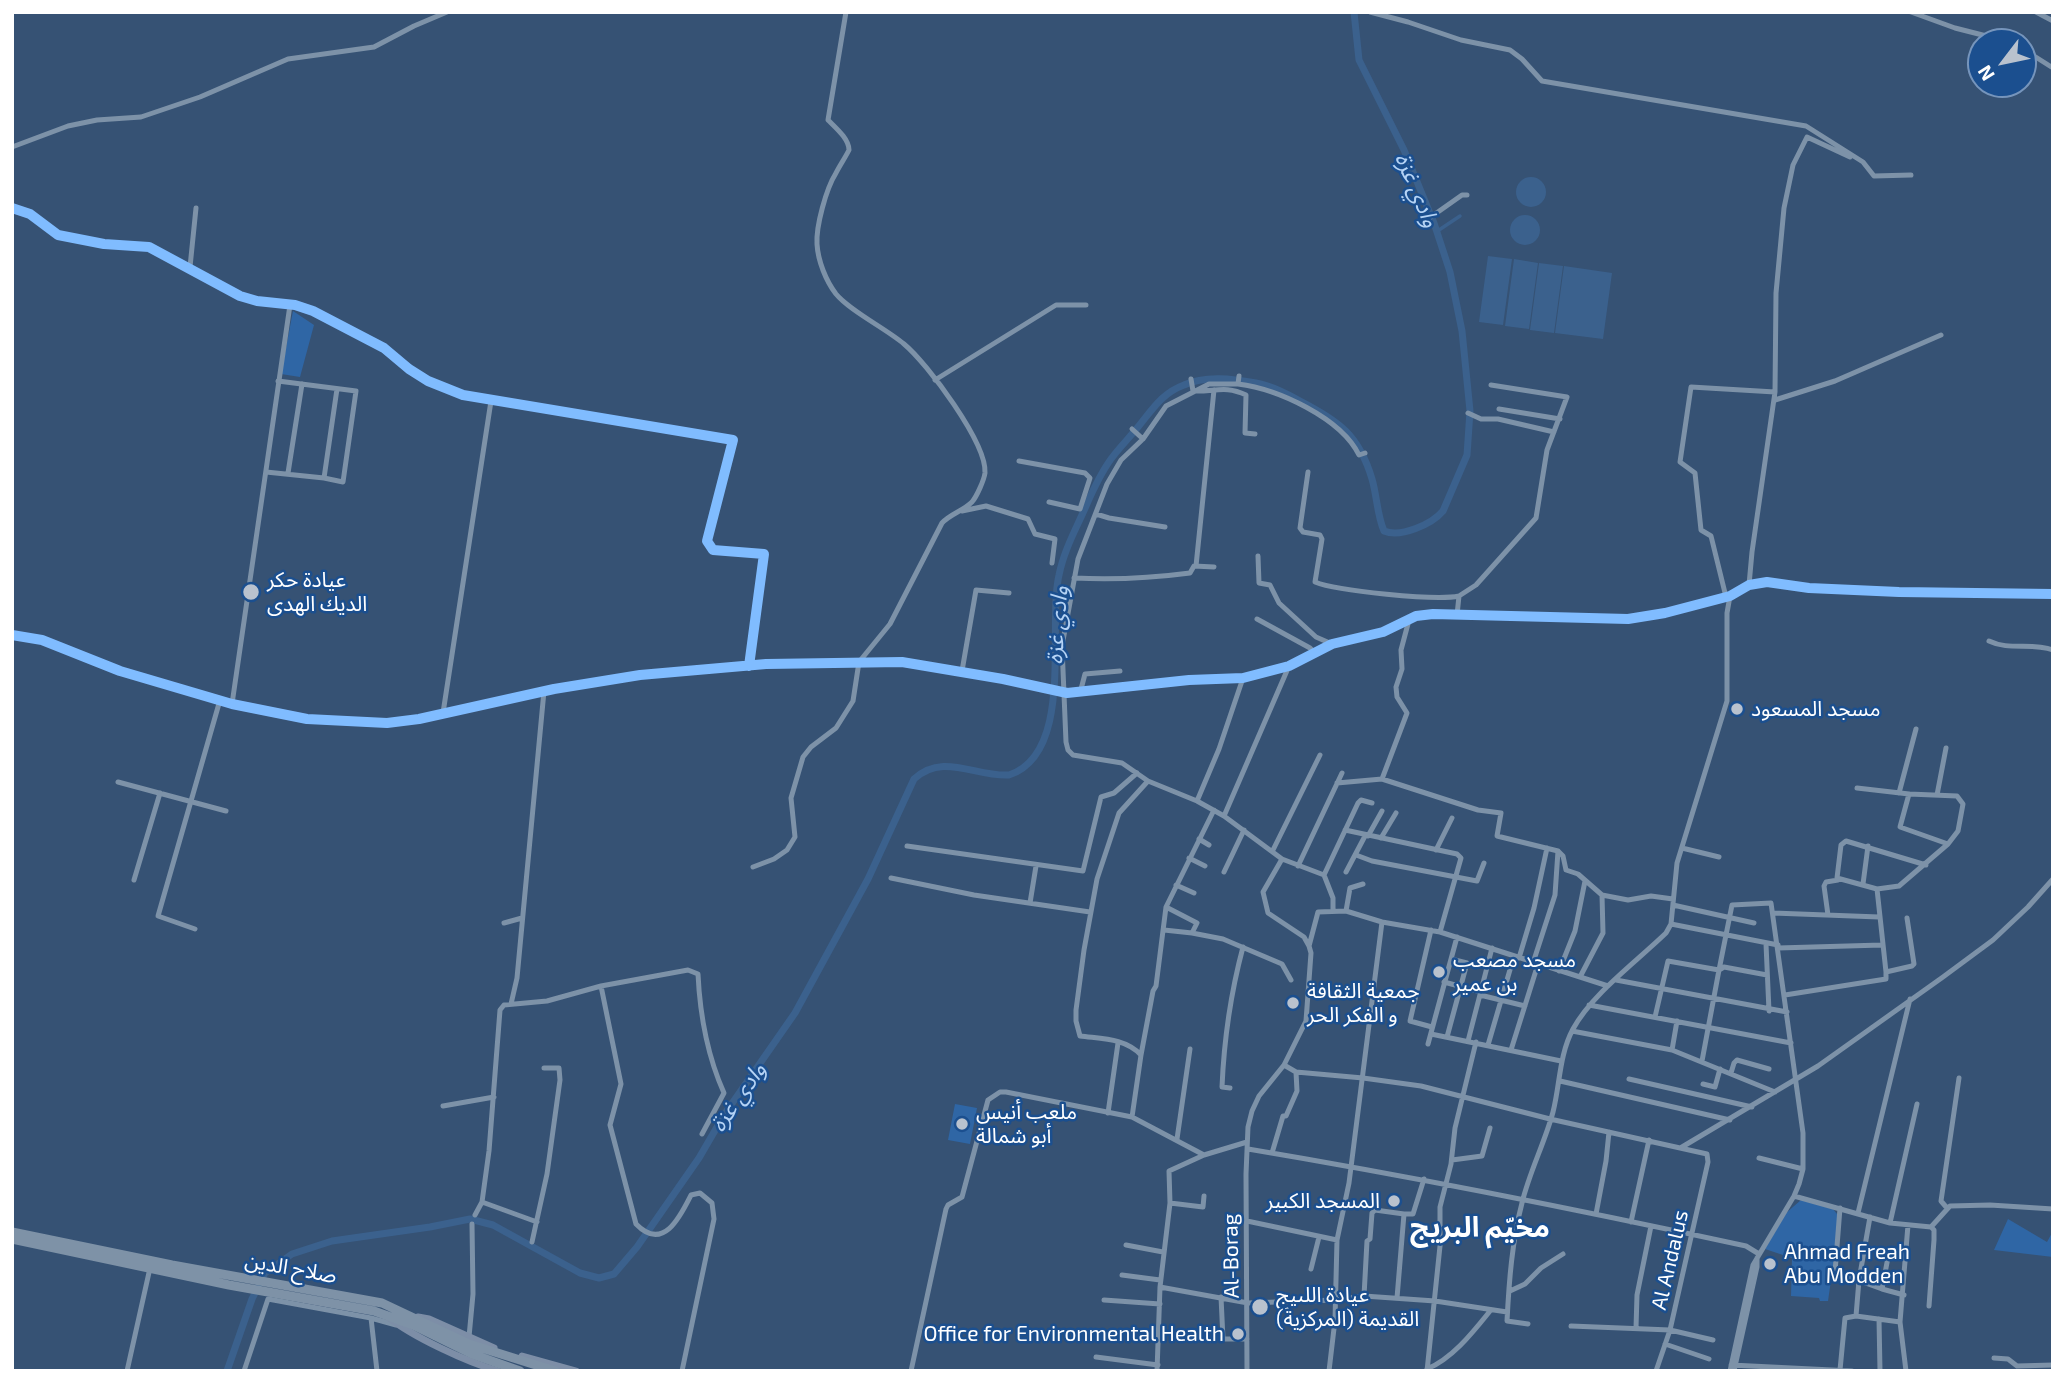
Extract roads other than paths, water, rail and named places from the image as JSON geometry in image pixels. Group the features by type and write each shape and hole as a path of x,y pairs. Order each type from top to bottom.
{"highway":[{"name":"صلاح الدين","path":"12,1232 242,1282 382,1303 514,1360 555,1371"},
{"name":"صلاح الدين","path":"12,1239 150,1268 242,1282"},
{"name":"صلاح الدين","path":"290,1291 413,1325 472,1354 520,1371"}],"main road":[{"path":"384,1315 399,1326 498,1371"},
{"path":"469,1340 576,1371"}],"street":[{"path":"12,147 68,126 141,117 211,93 288,59 374,47 447,12"},
{"path":"753,867 774,859 786,850 794,837 791,798 803,757 811,747 836,728 853,701 859,662 890,624 942,523 948,516 972,502 985,473 980,450 967,423 935,380 907,346 842,301 830,285 819,254 819,225 829,189 849,150 845,139 828,120 846,12"},
{"path":"1370,12 1461,40 1510,50 1542,81 1806,126 1863,162 1874,176 1911,175"},
{"path":"1911,12 1967,31"},
{"path":"2036,12 2053,21"},
{"path":"2037,58 2053,68"},
{"path":"1749,585 1775,400 1776,293 1784,208 1793,166 1807,137 1863,162"},
{"path":"1428,219 1462,195 1467,195"},
{"path":"12,208 30,214 58,235 104,244 149,247 240,296 313,311 384,348 409,369 440,387 463,395 733,440 707,541 713,550 764,554 749,666"},
{"path":"190,267 196,208"},
{"path":"232,704 290,305"},
{"path":"935,380 1056,305 1086,305"},
{"path":"1775,400 1835,381 1941,335"},
{"path":"1324,875 1282,859 1214,810 1148,781 1122,763 1077,756 1070,752 1065,738 1062,646 1081,550 1115,468 1143,439 1166,406 1192,385 1239,380 1277,394 1314,412 1348,437 1359,456 1363,454"},
{"path":"266,472 343,482 356,391 278,381"},
{"path":"288,473 302,384"},
{"path":"1192,385 1214,390 1233,389 1246,395 1245,433 1255,434"},
{"path":"1308,472 1300,528 1303,532 1320,535 1322,539 1315,582 1363,591 1458,596 1476,585 1536,518 1547,450 1567,397 1491,385"},
{"path":"1528,1324 1507,1321 1517,1224 1522,1200 1550,1119 1560,1081 1561,1061 1572,1031 1589,1005 1666,933 1671,924 1676,871 1727,701 1728,596 1711,537 1701,530 1695,473 1680,463 1691,387 1775,392"},
{"path":"324,478 337,389"},
{"path":"1074,578 1106,579 1191,573 1196,566 1214,390"},
{"path":"443,713 491,401"},
{"path":"1499,409 1560,419"},
{"path":"1470,414 1481,419 1498,419 1554,432"},
{"path":"1134,431 1143,439"},
{"path":"1019,461 1088,475 1090,478 1086,503 1080,509 1049,502"},
{"path":"1086,503 1109,518 1165,527"},
{"path":"959,511 986,506 1028,519 1035,534 1055,540 1052,563"},
{"path":"1258,556 1258,583 1270,585 1279,603 1316,637 1332,644"},
{"path":"1196,566 1214,568"},
{"path":"12,635 42,640 120,671 232,704 307,719 350,723 398,723 544,691 640,675 749,666 902,662 962,671 1062,693 1189,680 1243,678 1289,666 1332,644 1383,632 1416,616 1433,614 1629,619 1665,613 1728,596 1749,585 1767,582 1809,588 1899,592 2053,594"},
{"path":"962,671 976,590 1009,593"},
{"path":"1457,615 1458,596"},
{"path":"1257,619 1315,653"},
{"path":"1382,779 1407,713 1397,697 1396,687 1402,669 1401,650 1409,620"},
{"path":"1989,641 2005,646 2041,646 2053,650"},
{"path":"1224,816 1289,666"},
{"path":"1080,693 1085,674 1120,671"},
{"path":"1198,802 1243,678"},
{"path":"511,1004 517,978 544,691"},
{"path":"195,929 158,916 220,700"},
{"path":"1899,793 1916,729"},
{"path":"1937,795 1946,748"},
{"path":"1273,850 1320,755"},
{"path":"907,846 1083,871 1101,797 1114,793 1137,773"},
{"path":"1298,866 1342,774"},
{"path":"1337,783 1382,779 1478,810 1501,813 1497,836 1558,852 1563,856 1566,870 1578,874 1602,895 1628,900 1651,896 1754,923"},
{"path":"1141,1055 1124,1042 1080,1036 1076,1010 1097,879 1119,813 1148,781"},
{"path":"118,782 226,811"},
{"path":"1828,915 1824,886 1826,882 1839,880 1877,889 1899,886 1926,865 1958,831 1962,804 1957,796 1857,788"},
{"path":"134,880 160,793"},
{"path":"1909,794 1900,827 1948,844"},
{"path":"1372,803 1361,800 1357,803 1324,875 1333,898 1333,910 1440,932 1608,986"},
{"path":"1132,1117 1141,1055 1156,986 1166,907 1214,810"},
{"path":"1346,872 1382,811"},
{"path":"1381,838 1396,813"},
{"path":"1436,850 1452,818"},
{"path":"1224,872 1244,830"},
{"path":"1345,830 1457,854 1461,858 1440,932"},
{"path":"1199,839 1209,845"},
{"path":"1839,880 1837,875 1841,845 1846,841 1926,865"},
{"path":"1863,884 1868,846"},
{"path":"1488,1045 1534,908 1547,848"},
{"path":"1682,848 1719,857"},
{"path":"1511,1050 1555,895 1558,852"},
{"path":"1356,855 1372,861 1477,881 1484,863"},
{"path":"1189,858 1205,866"},
{"path":"1282,859 1263,892 1268,913 1304,937 1310,946"},
{"path":"1030,903 1037,866"},
{"path":"891,878 1090,912"},
{"path":"1284,1065 1296,1072 1363,1077 1421,1086 1550,1119 1682,1147 1796,1080 1993,940 2053,879"},
{"path":"1559,971 1575,931 1585,881"},
{"path":"1346,911 1350,888 1363,884"},
{"path":"1176,885 1194,893"},
{"path":"1785,995 1886,979 1877,889"},
{"path":"1580,977 1603,933 1602,895"},
{"path":"1702,1061 1732,905 1771,903 1803,1133 1803,1169 1794,1196 1753,1265 1733,1368 1852,1371"},
{"path":"1166,907 1197,923 1192,933"},
{"name":"Al-Borag","path":"1247,1371 1247,1142 1252,1111 1270,1080 1284,1065 1306,1021 1310,946 1318,912 1333,910"},
{"path":"1773,913 1879,917"},
{"path":"505,923 522,918"},
{"path":"1886,972 1914,964 1907,918"},
{"path":"1329,1371 1337,1240 1351,1167 1382,922"},
{"path":"1671,924 1778,947 1882,945"},
{"path":"1164,930 1212,935 1243,947 1282,964 1291,980"},
{"path":"1431,930 1410,1021 1432,1027"},
{"path":"1428,1044 1457,937"},
{"path":"1766,944 1769,1011"},
{"path":"1230,1088 1222,1087 1224,1045 1243,947"},
{"path":"1427,1370 1441,1230 1440,1207 1452,1160 1455,1128 1464,1097 1481,993 1492,948"},
{"path":"1447,1037 1467,963 1451,959"},
{"path":"1655,1017 1668,961 1767,975"},
{"path":"475,1215 482,1202 494,1097 500,1010 504,1005 547,1001 601,986 688,970 698,974 705,1037 724,1093 702,1134"},
{"path":"1616,981 1769,1011 1787,1012"},
{"path":"1444,982 1525,1006"},
{"path":"601,986 621,1075 610,1125 636,1224 648,1232 668,1232 681,1216 692,1195 700,1193 712,1203 714,1219 682,1371"},
{"path":"1858,1213 1910,999"},
{"path":"1589,1005 1791,1042"},
{"path":"1672,1050 1677,1021"},
{"path":"1572,1031 1672,1050 1775,1092"},
{"path":"1431,1034 1561,1061"},
{"path":"1108,1113 1118,1043"},
{"path":"1177,1139 1190,1049"},
{"path":"1731,1073 1737,1060 1769,1069"},
{"path":"531,1241 547,1174 559,1080 559,1068 544,1068"},
{"path":"1703,1084 1716,1087 1720,1069"},
{"path":"1272,1153 1283,1116 1286,1116 1297,1091 1296,1072"},
{"path":"1947,1208 1941,1201 1959,1078"},
{"path":"1629,1079 1752,1107"},
{"path":"1560,1081 1730,1120"},
{"path":"911,1371 946,1209 962,1197 988,1100 1000,1091 1132,1117 1204,1155"},
{"path":"443,1106 494,1097"},
{"path":"1890,1223 1917,1104"},
{"path":"1452,1160 1482,1156 1490,1128"},
{"path":"1596,1214 1609,1132"},
{"path":"1632,1222 1649,1140"},
{"path":"1096,1357 1158,1368 1160,1283 1170,1203 1169,1171 1204,1155 1247,1142"},
{"name":"Al Andalus","path":"1682,1147 1707,1154 1708,1162 1670,1330 1713,1339"},
{"path":"1248,1149 1424,1179 1596,1214 1746,1246 1758,1256"},
{"path":"1759,1158 1803,1169"},
{"path":"1364,1296 1367,1241 1370,1239 1372,1213 1375,1210 1413,1214 1424,1179"},
{"path":"1170,1203 1203,1207 1204,1196"},
{"path":"1794,1196 1890,1223 1931,1227"},
{"path":"482,1202 537,1222"},
{"path":"1931,1227 1950,1206 1990,1205 2053,1209"},
{"path":"1840,1208 1835,1272 1904,1295"},
{"path":"1397,1298 1404,1214"},
{"path":"1856,1316 1870,1217"},
{"path":"1247,1221 1337,1240"},
{"path":"469,1340 472,1224"},
{"path":"1906,1371 1900,1322 1908,1225"},
{"path":"1636,1328 1637,1295 1651,1226"},
{"path":"1929,1306 1934,1240 1934,1230 1931,1227"},
{"path":"1311,1269 1319,1237"},
{"path":"1126,1245 1163,1252"},
{"path":"1882,1289 1889,1252"},
{"path":"1510,1291 1525,1284 1541,1268 1563,1254"},
{"path":"127,1371 150,1268"},
{"path":"1122,1275 1248,1303 1335,1300 1364,1296 1435,1301 1507,1312"},
{"path":"1220,1297 1223,1339 1247,1339"},
{"path":"244,1371 268,1299 371,1318 399,1326"},
{"path":"1104,1300 1160,1304"},
{"path":"1427,1370 1438,1365 1472,1333 1490,1311"},
{"path":"1840,1370 1845,1318 1856,1316 1900,1322"},
{"path":"371,1318 377,1371"},
{"path":"1880,1319 1880,1371"},
{"path":"1571,1326 1670,1330 1656,1371"},
{"path":"1665,1344 1709,1359"},
{"path":"1994,1358 2013,1361 2017,1366 2053,1365"}],"waterway":[{"name":"وادي غزة","path":"227,1371 252,1299 265,1273 292,1254 332,1241 470,1219 493,1225 580,1273 599,1278 614,1274 637,1247 699,1158 724,1115 795,1013 868,879 914,779 925,771 948,766 1009,775 1030,762 1043,742 1051,716 1056,598 1064,557 1107,465 1163,397 1176,388 1210,379 1256,383 1279,390 1326,415 1354,440 1372,479 1384,531 1399,533 1416,528 1432,521 1443,511 1467,455 1470,411 1462,331 1450,272 1434,223 1404,150 1359,60 1354,12"},
{"path":"1436,232 1460,216"}],"place":[{"name":"عيادة حكر الديك الهدى","path":"251,592"},
{"name":"مسجد المسعود","path":"1737,709"},
{"name":"مسجد مصعب بن عمير","path":"1439,972"},
{"name":"جمعية الثقافة و الفكر الحر","path":"1293,1003"},
{"name":"ملعب أنيس أبو شمالة","path":"962,1124"},
{"name":"المسجد الكبير","path":"1394,1201"},
{"name":"Ahmad Freah Abu Modden","path":"1770,1264"},
{"name":"عيادة اللىيج القديمة (المركزية)","path":"1260,1307"},
{"name":"Office for Environmental Health","path":"1238,1334"}],"district":[{"name":"مخيّم البريج","path":"1480,1228"}]}
